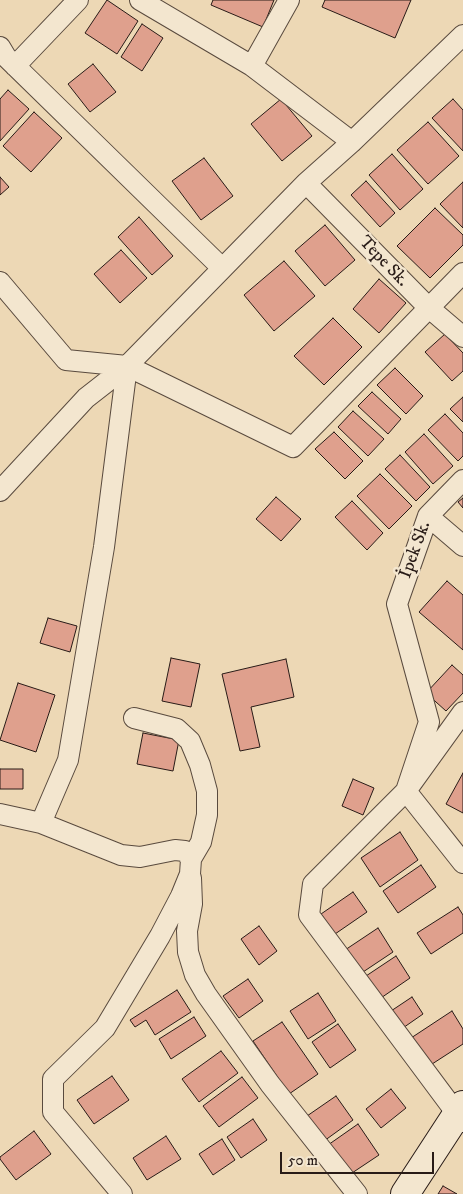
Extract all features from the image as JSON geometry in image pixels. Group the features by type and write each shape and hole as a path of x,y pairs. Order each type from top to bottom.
{"street":[{"path":"78,0 5,58 222,268"},
{"path":"140,0 252,66 352,142"},
{"path":"252,66 289,0"},
{"path":"0,491 86,398 127,366 306,184 463,35"},
{"name":"Tepe Sk.","path":"306,184 428,308 463,337"},
{"path":"0,282 66,360 127,366 293,447 463,273"},
{"path":"41,823 68,760 104,547 127,366"},
{"name":"İpek Sk.","path":"406,791 429,722 397,604 428,516 463,480"},
{"path":"428,516 463,546"},
{"path":"405,1194 461,1114 310,915 313,884 406,791 463,712"},
{"path":"122,1194 53,1112 53,1079 105,1028 160,936 181,896 201,842 207,815 207,791 200,765 190,741 177,728 134,718"},
{"path":"406,791 463,863"},
{"path":"0,814 41,823 121,856 140,857 175,850 185,851 191,867 192,904 187,931 188,952 196,975 206,994 270,1084 357,1194"}],"building":[{"path":"107,0 138,21 117,54 85,33"},
{"path":"213,0 274,0 263,27 211,5"},
{"path":"325,0 411,0 395,38 322,7"},
{"path":"142,24 163,38 142,71 121,57"},
{"path":"93,64 116,92 90,112 68,84"},
{"path":"8,90 29,109 0,141 0,99"},
{"path":"281,99 312,136 282,161 251,124"},
{"path":"453,99 463,110 463,151 432,118"},
{"path":"34,112 62,138 31,172 3,146"},
{"path":"428,122 459,156 428,184 397,150"},
{"path":"392,154 423,189 400,210 369,175"},
{"path":"204,158 233,196 201,220 172,181"},
{"path":"0,177 9,187 0,195"},
{"path":"366,181 395,213 380,227 351,195"},
{"path":"463,182 463,228 440,204"},
{"path":"435,208 463,235 463,245 430,278 397,246"},
{"path":"139,217 173,256 152,275 118,237"},
{"path":"325,225 355,260 325,286 295,251"},
{"path":"121,250 147,278 120,303 94,274"},
{"path":"284,261 315,296 274,331 244,295"},
{"path":"379,279 406,303 379,333 353,309"},
{"path":"333,318 362,347 324,385 294,356"},
{"path":"445,334 463,353 463,371 452,381 425,352"},
{"path":"395,368 423,396 406,414 377,385"},
{"path":"372,392 401,419 388,434 358,406"},
{"path":"463,397 463,422 450,409"},
{"path":"353,411 384,439 368,456 338,427"},
{"path":"445,414 463,433 463,456 458,461 428,430"},
{"path":"334,432 363,461 345,479 315,449"},
{"path":"424,434 453,466 433,484 405,452"},
{"path":"400,455 430,487 416,501 385,469"},
{"path":"380,474 412,506 389,529 357,496"},
{"path":"276,497 301,519 281,541 256,519"},
{"path":"463,498 463,508 458,502"},
{"path":"352,501 383,533 367,550 335,517"},
{"path":"447,581 463,595 463,650 419,612"},
{"path":"48,618 77,626 70,652 40,643"},
{"path":"171,658 200,664 191,707 162,701"},
{"path":"286,659 294,697 251,707 260,747 240,751 222,674"},
{"path":"452,665 463,675 463,693 446,711 426,693"},
{"path":"18,683 55,695 36,752 0,740"},
{"path":"143,733 179,740 173,771 137,764"},
{"path":"0,769 23,769 23,789 0,789"},
{"path":"463,773 463,813 446,804"},
{"path":"353,779 374,788 363,815 342,806"},
{"path":"400,832 418,860 380,887 361,858"},
{"path":"421,865 436,887 398,913 383,891"},
{"path":"353,892 367,912 335,934 321,914"},
{"path":"458,907 463,915 463,933 431,954 417,933"},
{"path":"259,926 277,951 259,965 241,939"},
{"path":"378,928 393,952 360,974 345,950"},
{"path":"396,956 410,978 378,1000 363,978"},
{"path":"248,979 263,1001 239,1018 223,996"},
{"path":"177,990 191,1012 155,1035 146,1020 135,1027 130,1020"},
{"path":"318,993 336,1021 308,1039 290,1011"},
{"path":"412,997 423,1014 400,1030 388,1013"},
{"path":"452,1011 463,1029 463,1044 429,1066 411,1038"},
{"path":"194,1017 206,1036 171,1059 159,1039"},
{"path":"282,1022 318,1074 289,1094 253,1041"},
{"path":"338,1024 356,1050 330,1068 312,1042"},
{"path":"221,1051 238,1073 199,1102 182,1079"},
{"path":"112,1076 129,1100 94,1124 77,1100"},
{"path":"242,1077 258,1098 219,1127 203,1106"},
{"path":"391,1089 406,1108 381,1128 366,1109"},
{"path":"336,1096 353,1120 324,1141 307,1116"},
{"path":"253,1119 267,1140 241,1158 227,1137"},
{"path":"358,1124 379,1155 349,1175 328,1145"},
{"path":"34,1131 51,1154 16,1180 0,1157"},
{"path":"166,1136 181,1159 147,1180 133,1158"},
{"path":"222,1139 235,1160 213,1175 199,1154"},
{"path":"443,1186 457,1194 438,1194"}]}
